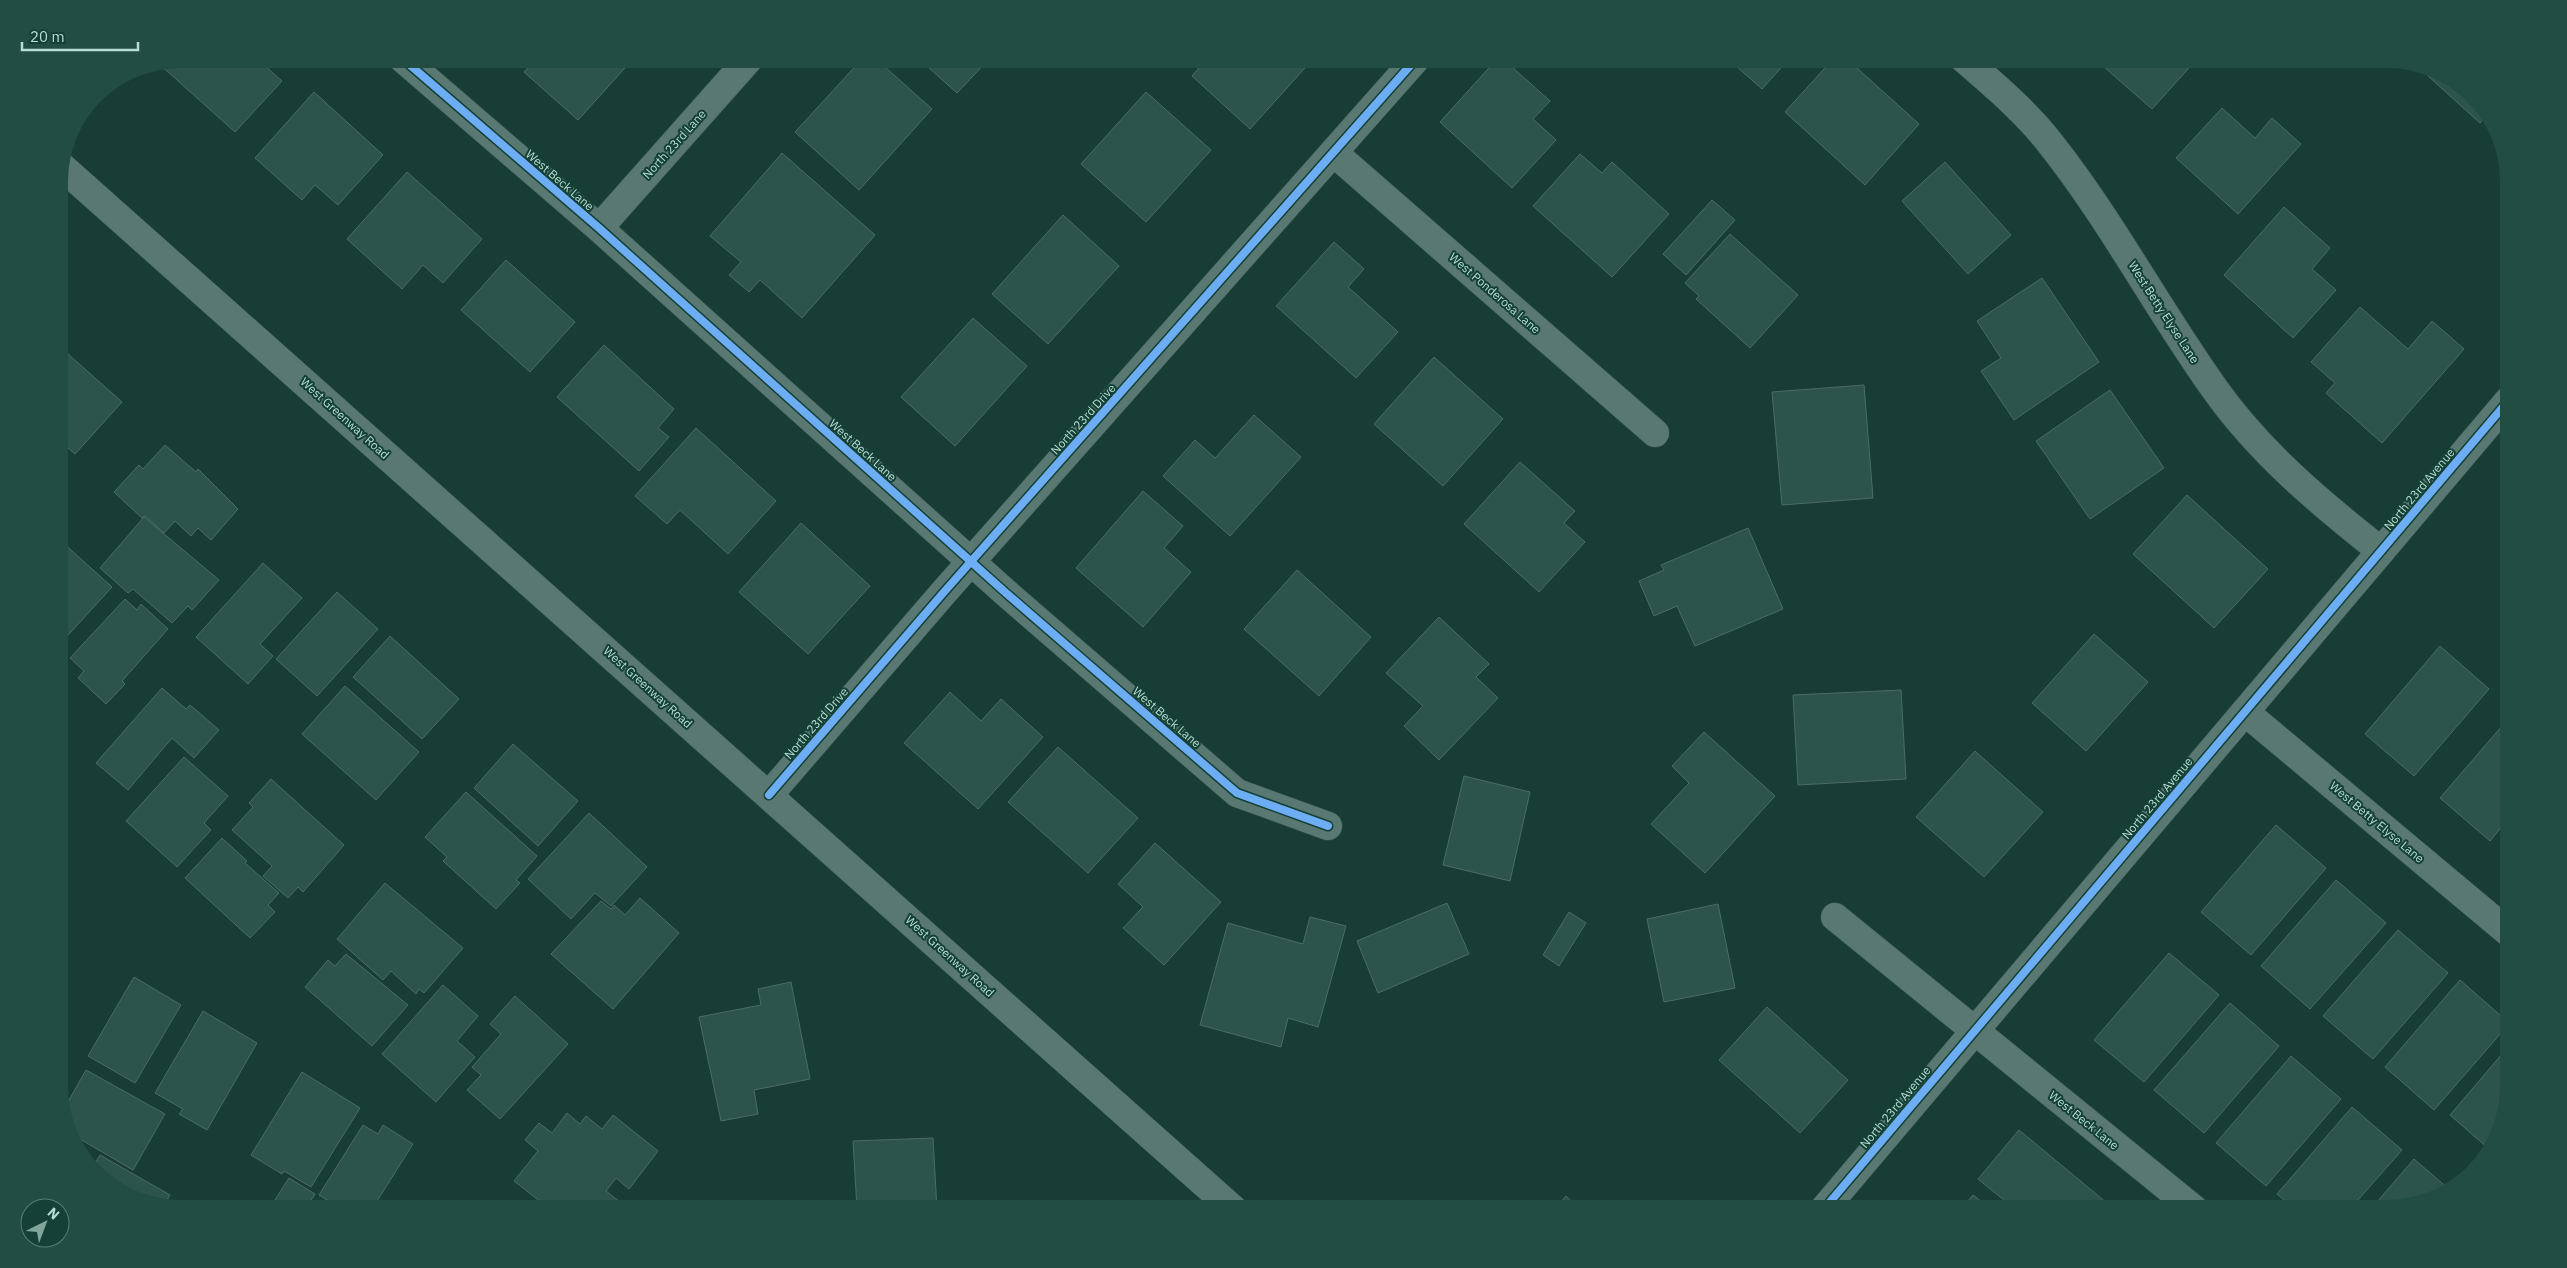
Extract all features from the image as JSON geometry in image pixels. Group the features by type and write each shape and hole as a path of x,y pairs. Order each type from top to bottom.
{"street":[{"name":"West Beck Lane","path":"412,67 599,228 971,562 1237,793 1328,826"},
{"name":"North 23rd Lane","path":"599,228 742,67"},
{"name":"North 23rd Drive","path":"769,795 971,562 1409,67"},
{"name":"West Betty Elyse Lane","path":"1973,67 2018,109 2049,142 2076,178 2214,389 2259,444 2345,523 2381,551"},
{"name":"West Ponderosa Lane","path":"1334,153 1655,433"},
{"name":"West Greenway Road","path":"68,172 1223,1200"},
{"name":"North 23rd Avenue","path":"1832,1200 2499,412"},
{"name":"West Betty Elyse Lane","path":"2245,712 2500,925"},
{"path":"1835,917 1974,1030"},
{"name":"West Beck Lane","path":"1974,1030 2183,1200"}],"building":[{"path":"266,67 282,81 235,132 164,69"},
{"path":"529,67 626,67 578,120 524,72"},
{"path":"855,67 885,67 932,109 859,190 795,132"},
{"path":"928,67 981,67 957,93"},
{"path":"1200,67 1306,67 1250,129 1192,76"},
{"path":"1490,67 1512,67 1550,101 1533,119 1556,140 1512,188 1440,122"},
{"path":"1737,67 1782,67 1762,89"},
{"path":"1826,67 1856,67 1919,124 1865,185 1785,112"},
{"path":"2104,67 2190,67 2152,109"},
{"path":"2428,76 2436,79 2461,96 2480,118 2482,121 2480,123"},
{"path":"314,92 383,155 338,205 315,185 302,200 255,158"},
{"path":"1146,92 1211,150 1146,222 1081,164"},
{"path":"2222,108 2255,138 2272,118 2301,144 2238,214 2176,158"},
{"path":"782,153 875,235 802,318 760,280 749,292 729,275 741,262 710,236"},
{"path":"1580,154 1602,173 1612,162 1669,214 1612,277 1533,206"},
{"path":"1945,162 2011,235 1968,274 1902,201"},
{"path":"407,172 482,239 443,283 423,265 402,289 347,239"},
{"path":"1712,200 1735,220 1686,275 1663,254"},
{"path":"2284,207 2330,248 2312,269 2336,290 2293,338 2224,275"},
{"path":"1063,215 1119,266 1048,344 992,294"},
{"path":"1730,234 1798,295 1750,348 1696,299 1699,296 1685,283"},
{"path":"1334,242 1364,269 1348,287 1398,332 1356,378 1276,306"},
{"path":"506,260 575,322 530,372 461,310"},
{"path":"2042,278 2099,362 2014,420 1981,371 2001,358 1977,321"},
{"path":"2360,307 2408,349 2432,321 2464,349 2382,443 2326,393 2335,383 2311,362"},
{"path":"973,318 1027,366 955,446 901,397"},
{"path":"604,345 674,409 658,428 669,437 639,471 557,397"},
{"path":"68,354 122,402 75,454 68,448"},
{"path":"1434,357 1503,419 1443,486 1374,424"},
{"path":"1864,385 1873,498 1782,505 1772,392"},
{"path":"2110,390 2164,468 2090,519 2036,441"},
{"path":"1254,415 1301,457 1230,536 1163,476 1195,440 1215,458"},
{"path":"696,428 776,501 728,554 680,510 667,524 635,496"},
{"path":"165,445 196,472 198,469 238,509 211,540 198,528 191,536 175,521 164,533 145,516 142,518 114,492 139,465 143,469"},
{"path":"1520,462 1575,511 1564,523 1585,542 1539,592 1464,524"},
{"path":"1143,491 1183,526 1164,548 1191,572 1143,627 1076,568"},
{"path":"2187,495 2268,569 2214,628 2133,554"},
{"path":"144,517 219,580 192,610 188,606 172,623 133,589 128,593 100,568"},
{"path":"801,523 870,586 808,654 739,592"},
{"path":"1748,528 1783,609 1695,646 1677,606 1654,616 1639,581 1664,570 1661,565"},
{"path":"68,547 112,587 68,635"},
{"path":"263,563 302,598 260,644 273,656 248,684 196,637"},
{"path":"1297,570 1371,637 1319,696 1244,629"},
{"path":"337,592 378,629 317,696 276,659"},
{"path":"125,599 137,610 141,604 168,629 122,681 125,684 106,704 78,678 84,671 70,658"},
{"path":"1439,617 1489,664 1476,677 1498,698 1439,760 1404,726 1423,706 1386,673"},
{"path":"2094,634 2148,682 2086,751 2032,703"},
{"path":"390,636 459,699 422,739 353,677"},
{"path":"2440,646 2489,689 2414,776 2365,734"},
{"path":"345,686 419,752 376,800 302,734"},
{"path":"162,688 186,709 190,705 219,730 194,758 172,738 128,790 96,763"},
{"path":"1901,690 1906,779 1798,785 1793,695"},
{"path":"950,692 981,721 1001,699 1043,737 978,809 904,743"},
{"path":"2500,729 2500,829 2490,841 2440,798"},
{"path":"1704,732 1775,796 1705,873 1651,824 1689,783 1672,766"},
{"path":"513,744 578,801 538,846 474,788"},
{"path":"1058,747 1138,818 1088,873 1008,802"},
{"path":"1975,751 2043,812 1984,877 1916,817"},
{"path":"184,757 228,796 204,823 211,830 177,867 126,821"},
{"path":"1464,776 1530,792 1510,881 1443,865"},
{"path":"271,779 344,845 303,892 298,887 288,898 263,876 272,866 232,830 253,807 249,803"},
{"path":"466,792 537,856 516,880 520,883 496,909 443,861 447,857 425,837"},
{"path":"589,813 647,867 611,906 595,893 571,919 528,879"},
{"path":"2276,825 2326,868 2251,955 2201,912"},
{"path":"222,838 247,861 245,863 279,893 268,905 275,912 250,938 185,878"},
{"path":"1155,843 1221,902 1164,965 1123,928 1143,907 1118,884"},
{"path":"2336,880 2386,923 2310,1009 2261,966"},
{"path":"385,883 463,948 424,993 419,989 416,994 391,971 383,980 337,939"},
{"path":"640,898 679,933 613,1009 551,954 601,901 611,909 614,905 625,915"},
{"path":"1447,903 1469,954 1378,993 1357,941"},
{"path":"1718,904 1735,988 1664,1002 1647,919"},
{"path":"1569,912 1586,923 1559,966 1543,955"},
{"path":"1310,917 1346,926 1318,1027 1288,1018 1281,1047 1200,1025 1228,923 1303,944"},
{"path":"2398,930 2448,973 2373,1059 2323,1016"},
{"path":"2169,953 2219,995 2144,1082 2094,1040"},
{"path":"346,954 408,1005 372,1046 305,987 328,960 335,966"},
{"path":"134,977 181,1005 135,1083 88,1056"},
{"path":"2460,980 2500,1015 2500,1034 2434,1110 2385,1067"},
{"path":"791,982 810,1079 754,1090 758,1114 721,1121 699,1017 761,1005 758,989"},
{"path":"443,985 478,1016 457,1041 475,1057 436,1102 382,1054"},
{"path":"515,996 568,1044 500,1119 467,1090 481,1075 472,1067 501,1034 490,1024"},
{"path":"2230,1003 2279,1046 2204,1133 2154,1090"},
{"path":"1767,1007 1848,1080 1800,1133 1719,1060"},
{"path":"203,1011 257,1043 207,1130 179,1114 183,1109 155,1093"},
{"path":"2291,1056 2341,1099 2266,1186 2216,1143"},
{"path":"2500,1056 2499,1102 2491,1131 2484,1144 2450,1115"},
{"path":"86,1070 165,1114 133,1170 80,1139 74,1124 69,1101"},
{"path":"302,1072 360,1108 311,1187 284,1171 282,1174 251,1155"},
{"path":"2352,1107 2402,1150 2358,1200 2284,1200 2277,1194"},
{"path":"567,1113 580,1124 586,1116 602,1129 613,1115 658,1151 629,1189 616,1178 606,1191 618,1200 538,1200 514,1181 538,1151 525,1140 539,1123 552,1133"},
{"path":"363,1125 378,1134 383,1125 413,1144 378,1200 327,1200 319,1195"},
{"path":"2019,1130 2103,1200 2004,1200 1978,1179"},
{"path":"933,1138 936,1200 856,1200 853,1141"},
{"path":"100,1155 170,1195 166,1200 151,1197 131,1189 106,1172 96,1162"},
{"path":"2414,1159 2443,1184 2416,1197 2401,1200 2379,1200"},
{"path":"289,1178 315,1194 311,1200 275,1200"},
{"path":"1973,1195 1979,1200 1969,1200"}],"cycle path":[{"path":"412,67 599,228 1006,593 1237,793 1328,826"},
{"path":"769,795 944,592 1409,67"},
{"path":"1832,1200 2499,411"}]}
